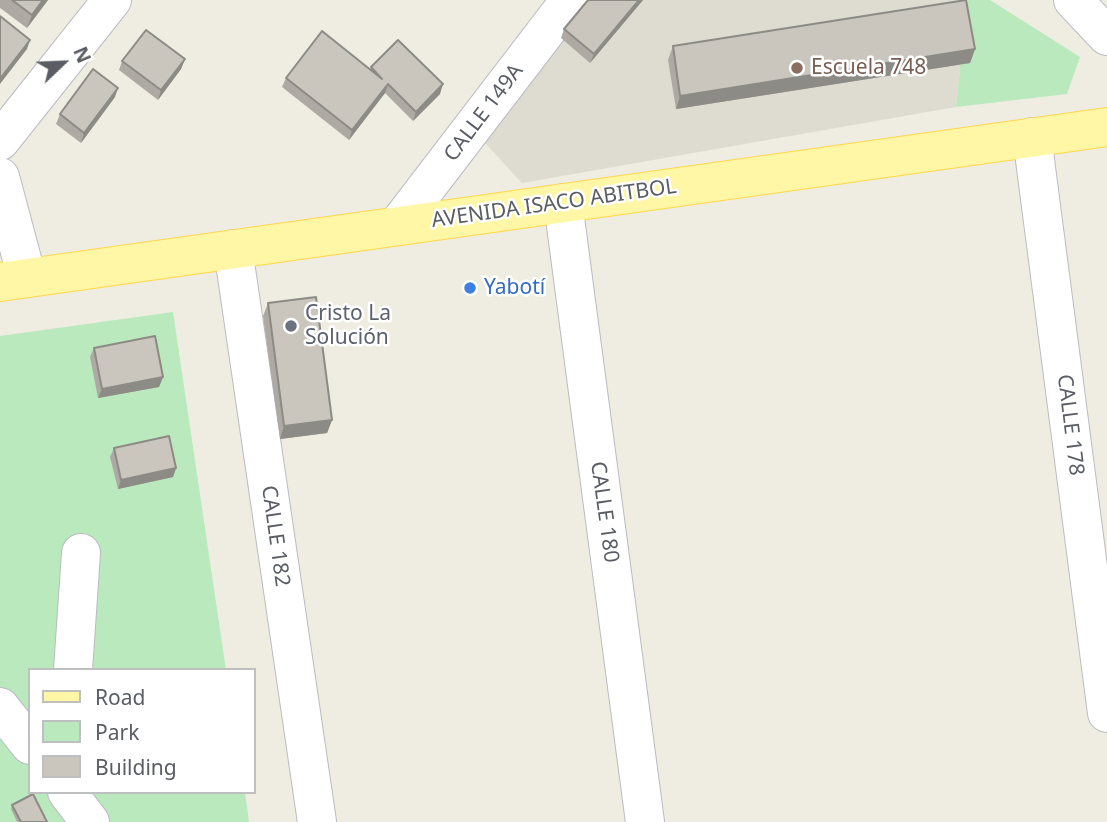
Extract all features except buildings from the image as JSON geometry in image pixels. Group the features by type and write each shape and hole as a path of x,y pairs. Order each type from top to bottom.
{"main road":[{"name":"AVENIDA ISACO ABITBOL","path":"13,280 1107,127"}],"street":[{"path":"0,141 112,0"},
{"name":"CALLE 149A","path":"397,226 570,0"},
{"path":"1073,0 1107,36"},
{"name":"CALLE 178","path":"1032,137 1107,713"},
{"path":"0,177 13,280"},
{"name":"CALLE 180","path":"563,203 645,822"},
{"name":"CALLE 182","path":"233,249 317,822"},
{"path":"73,668 81,553"},
{"path":"69,794 90,822"}],"shaded area":[{"path":"593,0 967,0 956,107 522,183 485,143 561,38"}],"green space":[{"path":"967,0 990,0 1080,57 1067,94 956,107"},
{"path":"173,312 226,668 28,668 28,794 245,794 249,822 0,822 0,336"}],"place":[{"name":"Escuela 748","path":"797,68"},
{"name":"Yabotí","path":"470,288"},
{"name":"Cristo La Solución","path":"291,326"}]}
